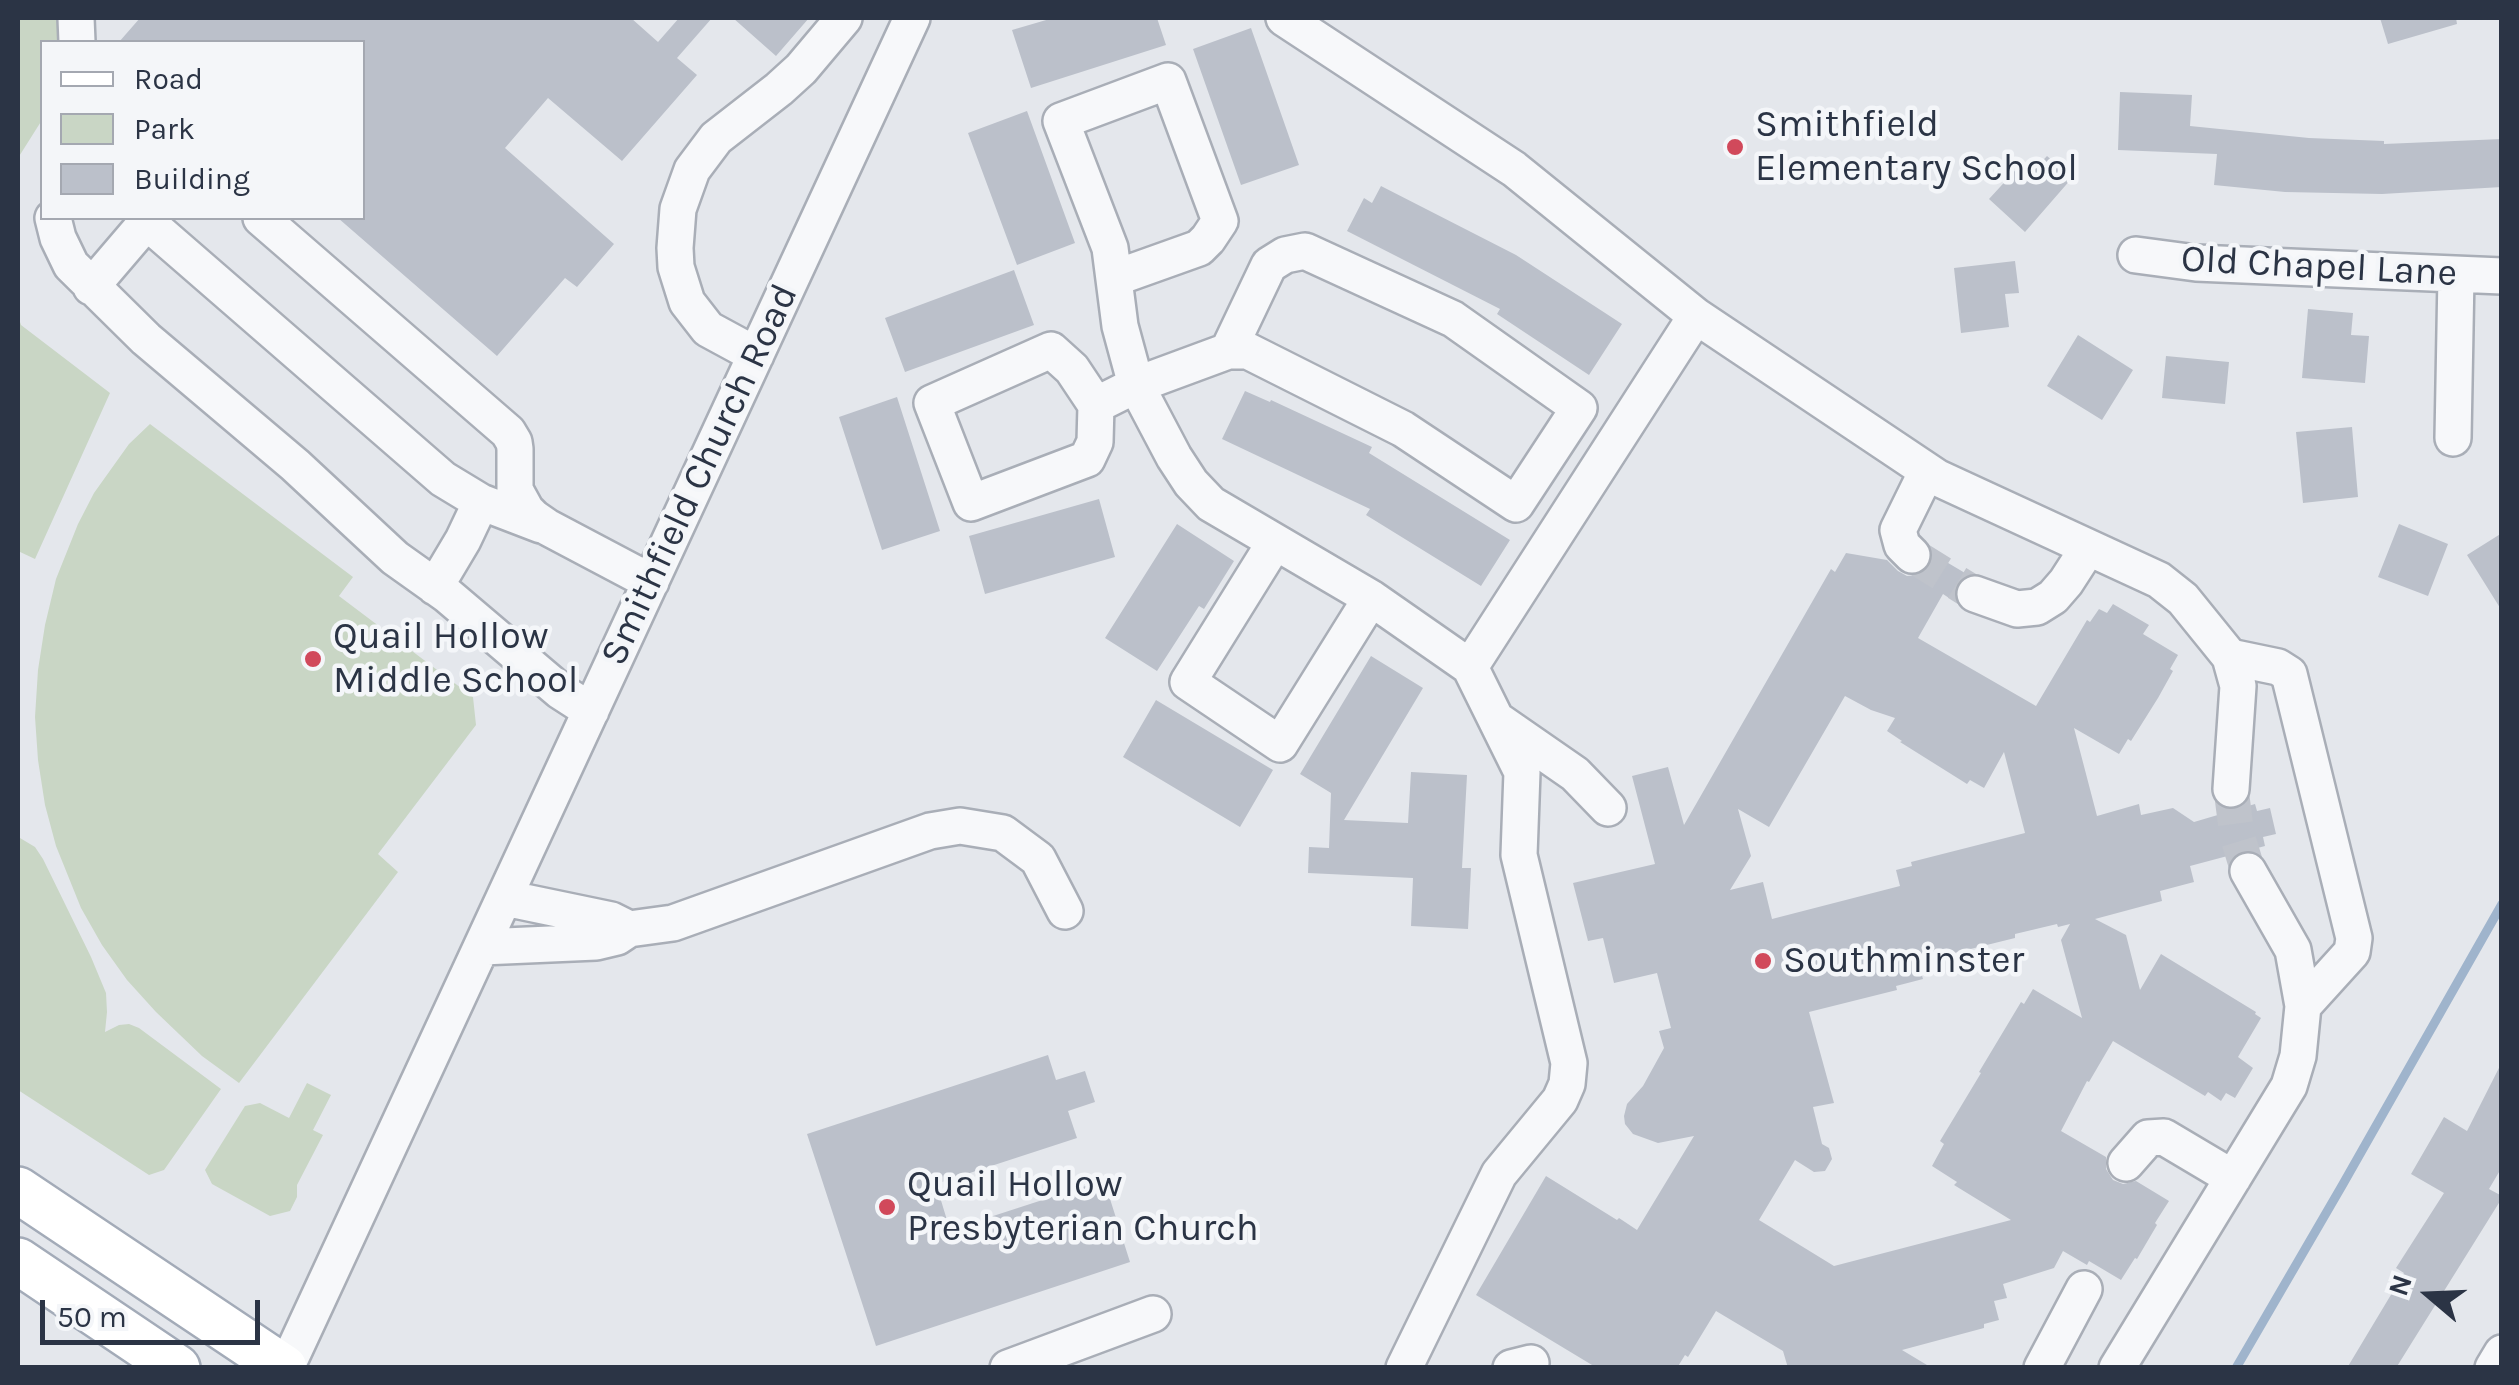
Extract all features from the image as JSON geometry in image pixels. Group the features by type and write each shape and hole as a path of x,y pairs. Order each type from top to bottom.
{"main road":[{"path":"18,1190 285,1368"},
{"path":"18,1261 177,1368"}],"street":[{"path":"756,355 708,329 686,302 676,267 678,209 692,170 716,138 779,90 844,18"},
{"name":"Smithfield Church Road","path":"285,1368 912,18"},
{"path":"1284,18 1514,169 1696,316 1927,471 2159,580 2184,599 2230,657 2238,686 2232,790"},
{"path":"1115,278 1199,248 1220,221 1168,81 1061,121 1110,248 1120,326 1136,385 1190,483 1211,504 1372,598 1470,667 1522,772 1519,855 1569,1063 1567,1084 1560,1100 1499,1174 1404,1368"},
{"path":"54,220 70,265 146,339 295,465 396,558 560,691 592,711"},
{"path":"91,287 148,220 442,479 481,502 547,528 651,582"},
{"path":"264,220 508,432 516,449 514,480 518,498 547,528"},
{"path":"1096,405 1136,385 1228,351 1248,351 1403,429 1516,504 1579,408 1454,319 1305,252 1285,255 1269,264 1228,351"},
{"name":"Old Chapel Lane","path":"2136,255 2196,263 2502,276"},
{"path":"2453,438 2456,275"},
{"path":"1470,667 1696,316"},
{"path":"1050,350 1072,368 1096,405 1095,442 1087,460 971,503 932,403 1050,350"},
{"path":"1912,555 1902,545 1898,530 1927,471"},
{"path":"435,587 464,540 481,502"},
{"path":"1275,542 1188,682 1280,744 1372,598"},
{"path":"1975,594 2017,610 2037,607 2066,582 2088,548"},
{"path":"2230,657 2278,666 2290,674 2354,938 2352,952 2303,1006"},
{"path":"1498,720 1575,774 1608,808"},
{"path":"482,946 596,942 617,937 629,929 673,923 930,831 960,826 1003,833 1038,860 1065,911"},
{"path":"2116,1368 2289,1086 2298,1056 2303,1006 2293,950 2248,872"},
{"path":"505,898 611,920 629,929"},
{"path":"2126,1163 2148,1138 2164,1136 2233,1178"},
{"path":"2042,1368 2084,1289"},
{"path":"1008,1368 1154,1314"},
{"path":"2493,1368 2502,1353"}],"green space":[{"path":"18,18 58,18 63,40 40,40 40,123 18,158"},
{"path":"18,316 21,325 110,393 35,559 18,551"},
{"path":"150,424 353,577 339,596 473,697 476,725 378,854 398,872 239,1083 202,1056 156,1012 102,945 81,908 56,846 38,760 38,670 56,579 94,493 129,444"},
{"path":"20,838 35,847 43,859 91,957 106,993 105,1032 119,1025 139,1028 221,1089 164,1170 149,1175 18,1090"},
{"path":"307,1083 331,1095 313,1130 323,1135 297,1185 297,1197 290,1211 270,1216 212,1184 205,1170 245,1106 260,1103 289,1118"}],"building":[{"path":"140,18 631,18 658,42 679,18 712,18 677,58 697,75 622,161 548,98 505,148 614,244 577,287 565,278 497,356 340,220 365,220 365,40 121,40"},
{"path":"733,18 809,18 776,56"},
{"path":"1053,18 1157,18 1166,45 1031,88 1012,30"},
{"path":"2380,18 2456,18 2457,24 2388,44"},
{"path":"1251,28 1299,165 1241,185 1193,49"},
{"path":"2120,92 2192,95 2190,126 2384,144 2502,139 2502,187 2382,194 2285,192 2214,185 2217,154 2118,150"},
{"path":"1027,111 1075,243 1017,265 968,133"},
{"path":"2047,156 2072,178 2025,232 1989,199 2022,163 2032,172"},
{"path":"1381,186 1516,255 1622,324 1589,375 1497,314 1500,309 1347,231 1364,198 1372,203"},
{"path":"2015,261 2019,293 2005,294 2009,327 1961,333 1954,268"},
{"path":"1014,270 1034,325 905,372 885,318"},
{"path":"2308,309 2353,313 2351,335 2369,336 2365,383 2302,378"},
{"path":"2078,335 2133,370 2102,420 2047,386"},
{"path":"2166,356 2229,362 2225,404 2162,398"},
{"path":"1245,391 1372,447 1369,453 1510,540 1481,586 1366,515 1370,509 1222,439"},
{"path":"897,397 940,531 882,550 839,417"},
{"path":"2352,427 2358,497 2303,503 2296,432"},
{"path":"1099,499 1115,557 985,594 969,536"},
{"path":"1177,524 1234,561 1157,671 1105,638"},
{"path":"2399,524 2448,544 2428,596 2378,577"},
{"path":"2502,533 2502,611 2467,555"},
{"name":"Southminster","path":"1846,553 1887,560 1907,576 1926,571 1938,557 1965,573 1949,598 1943,594 1918,638 2036,706 2087,620 2090,622 2099,609 2107,613 2113,604 2149,625 2143,634 2178,655 2158,698 2119,754 2074,728 2097,816 2139,804 2141,815 2173,808 2194,822 2255,804 2257,811 2270,808 2276,834 2263,837 2265,846 2190,866 2194,882 2160,891 2162,901 2095,919 2126,935 2140,990 2161,954 2256,1012 2261,1018 2238,1057 2253,1068 2235,1098 2226,1093 2221,1101 2208,1092 2205,1096 2113,1041 2061,1131 2106,1157 2106,1169 2113,1180 2123,1184 2136,1181 2169,1201 2157,1225 2121,1280 2063,1251 2054,1268 2003,1284 2007,1298 1994,1301 1999,1320 1984,1324 1984,1328 1902,1350 1932,1368 1788,1368 1783,1351 1716,1311 1677,1368 1597,1368 1476,1295 1546,1176 1637,1230 1694,1136 1658,1143 1633,1134 1625,1124 1627,1104 1643,1086 1664,1048 1659,1031 1671,1028 1657,973 1614,983 1603,938 1588,941 1573,883 1655,864 1632,776 1668,767 1684,825 1831,569 1835,572","holes":["1845,696 1895,718 1887,731 1967,784 1970,780 1984,788 2004,752 2025,833 1911,862 1912,866 1896,870 1900,886 1772,919 1763,882 1730,890 1751,856 1738,809 1769,827","2057,924 2070,924 2061,940 2082,1018 2033,989 1979,1072 1940,1141 1944,1144 1932,1166 1957,1182 1954,1185 2011,1220 1834,1266 1759,1220 1795,1160 1814,1172 1825,1171 1832,1159 1829,1148 1822,1144 1813,1107 1834,1103 1809,1012 1897,990 1896,986 1923,979 1918,962"]},
{"path":"1371,656 1423,688 1344,820 1408,823 1411,772 1467,775 1462,868 1471,868 1468,929 1411,926 1413,878 1308,873 1309,847 1329,848 1331,793 1300,774"},
{"path":"1156,700 1273,770 1240,827 1123,757"},
{"name":"Quail Hollow Presbyterian Church","path":"1048,1055 1056,1080 1085,1071 1095,1102 1068,1111 1077,1138 936,1184 950,1230 1104,1180 1130,1262 876,1346 807,1134"},
{"path":"2502,1062 2502,1167 2489,1189 2502,1198 2396,1368 2347,1368 2404,1273 2396,1268 2444,1193 2411,1174 2444,1117 2467,1131"}],"waterway":[{"path":"2236,1368 2502,904"}],"tunnel":[{"path":"1912,555 1975,594"},
{"path":"2231,789 2237,835 2248,871"}],"place":[{"name":"Smithfield Elementary School","path":"1735,147"},
{"name":"Quail Hollow Middle School","path":"313,659"},
{"name":"Southminster","path":"1763,961"},
{"name":"Quail Hollow Presbyterian Church","path":"887,1207"}]}
